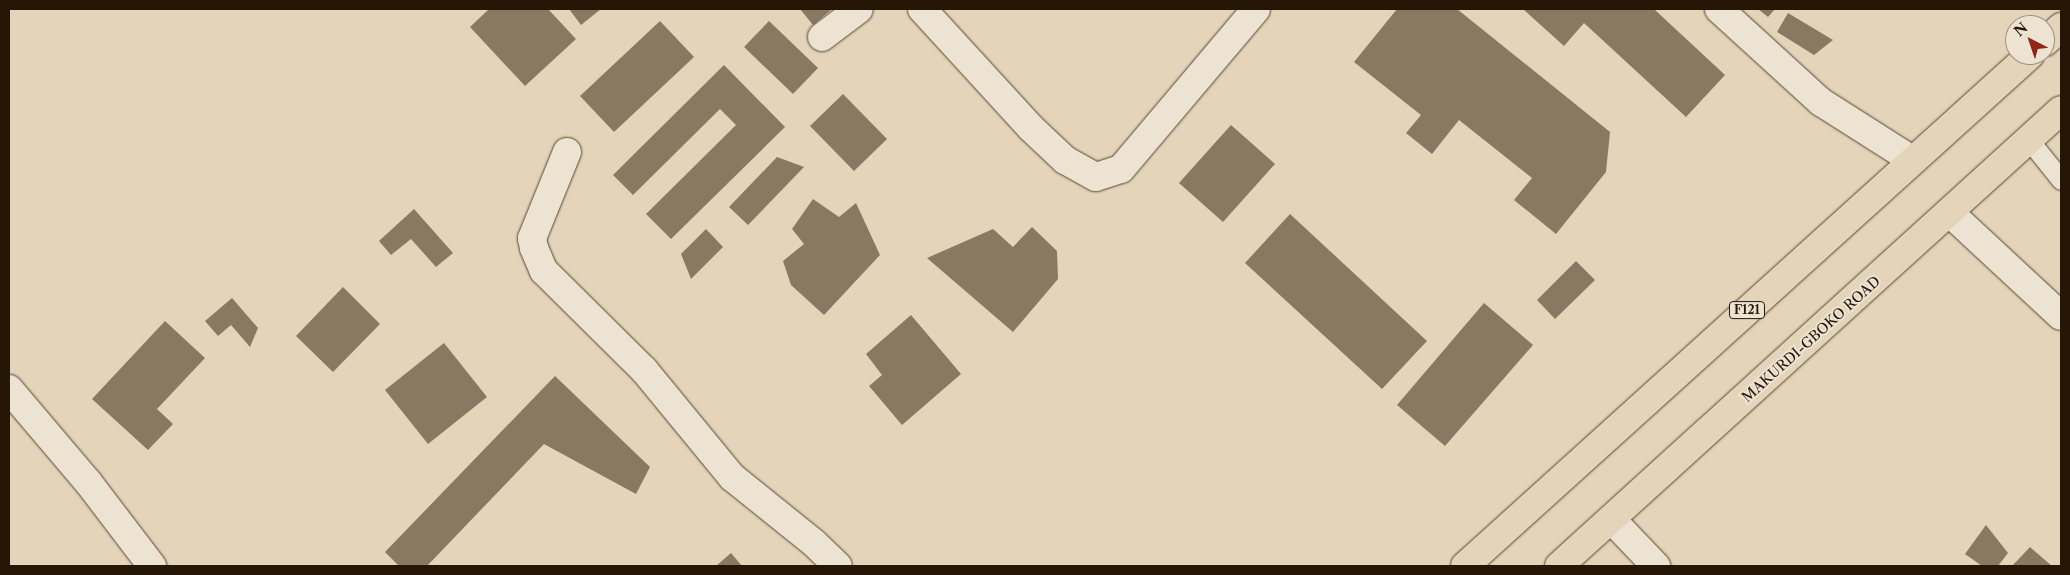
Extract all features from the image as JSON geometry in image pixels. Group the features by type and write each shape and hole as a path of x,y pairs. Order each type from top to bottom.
{"main road":[{"name":"F121","path":"1465,566 2019,65"},
{"name":"MAKURDI-GBOKO ROAD","path":"1559,566 1950,213 2061,110"}],"street":[{"path":"822,36 859,9"},
{"path":"922,9 1031,128 1065,160 1096,177 1121,169 1256,9"},
{"path":"1719,9 1821,102 1912,160"},
{"path":"567,152 532,238 534,248 544,271 644,370 732,477 814,543 838,566"},
{"path":"1950,213 2061,316"},
{"path":"9,389 88,482 152,566"},
{"path":"1612,520 1656,566"}],"lane":[{"path":"2029,140 2061,180"}],"building":[{"path":"489,9 548,9 576,39 525,86 470,27"},
{"path":"569,9 601,9 581,25"},
{"path":"800,9 832,9 813,25"},
{"path":"1397,9 1457,9 1610,132 1606,172 1556,234 1514,200 1532,178 1459,120 1432,154 1406,133 1421,115 1354,62"},
{"path":"1523,9 1654,9 1725,75 1686,117 1584,23 1564,46"},
{"path":"1758,9 1775,9 1768,17"},
{"path":"1788,13 1833,40 1814,55 1777,32"},
{"path":"660,21 694,57 614,132 580,96"},
{"path":"769,21 818,68 793,94 744,47"},
{"path":"724,65 785,127 671,239 646,214 736,125 720,109 633,195 613,175"},
{"path":"843,94 887,139 854,171 810,126"},
{"path":"1231,125 1275,164 1223,222 1179,183"},
{"path":"777,157 804,167 748,225 729,207"},
{"path":"813,199 839,217 856,203 880,255 824,315 791,285 783,261 804,244 792,229"},
{"path":"414,209 453,253 436,267 411,239 391,255 379,241"},
{"path":"1290,214 1427,341 1382,389 1245,263"},
{"path":"1032,227 1057,251 1058,279 1013,332 927,258 993,229 1013,247"},
{"path":"706,229 723,247 691,279 681,254"},
{"path":"1576,261 1595,280 1555,319 1537,300"},
{"path":"343,287 380,324 333,372 296,336"},
{"path":"232,298 258,328 250,347 231,325 218,336 205,321"},
{"path":"1484,303 1533,345 1445,446 1397,405"},
{"path":"911,315 961,374 902,425 869,386 882,375 866,354"},
{"path":"165,321 205,358 157,409 173,424 148,450 92,399"},
{"path":"444,343 487,397 428,444 385,390"},
{"path":"555,376 650,467 636,494 544,444 427,566 399,566 385,552"},
{"path":"1986,525 2008,553 1998,566 1982,566 1965,554"},
{"path":"2030,547 2052,566 2012,566"},
{"path":"731,553 742,566 716,566"}]}
